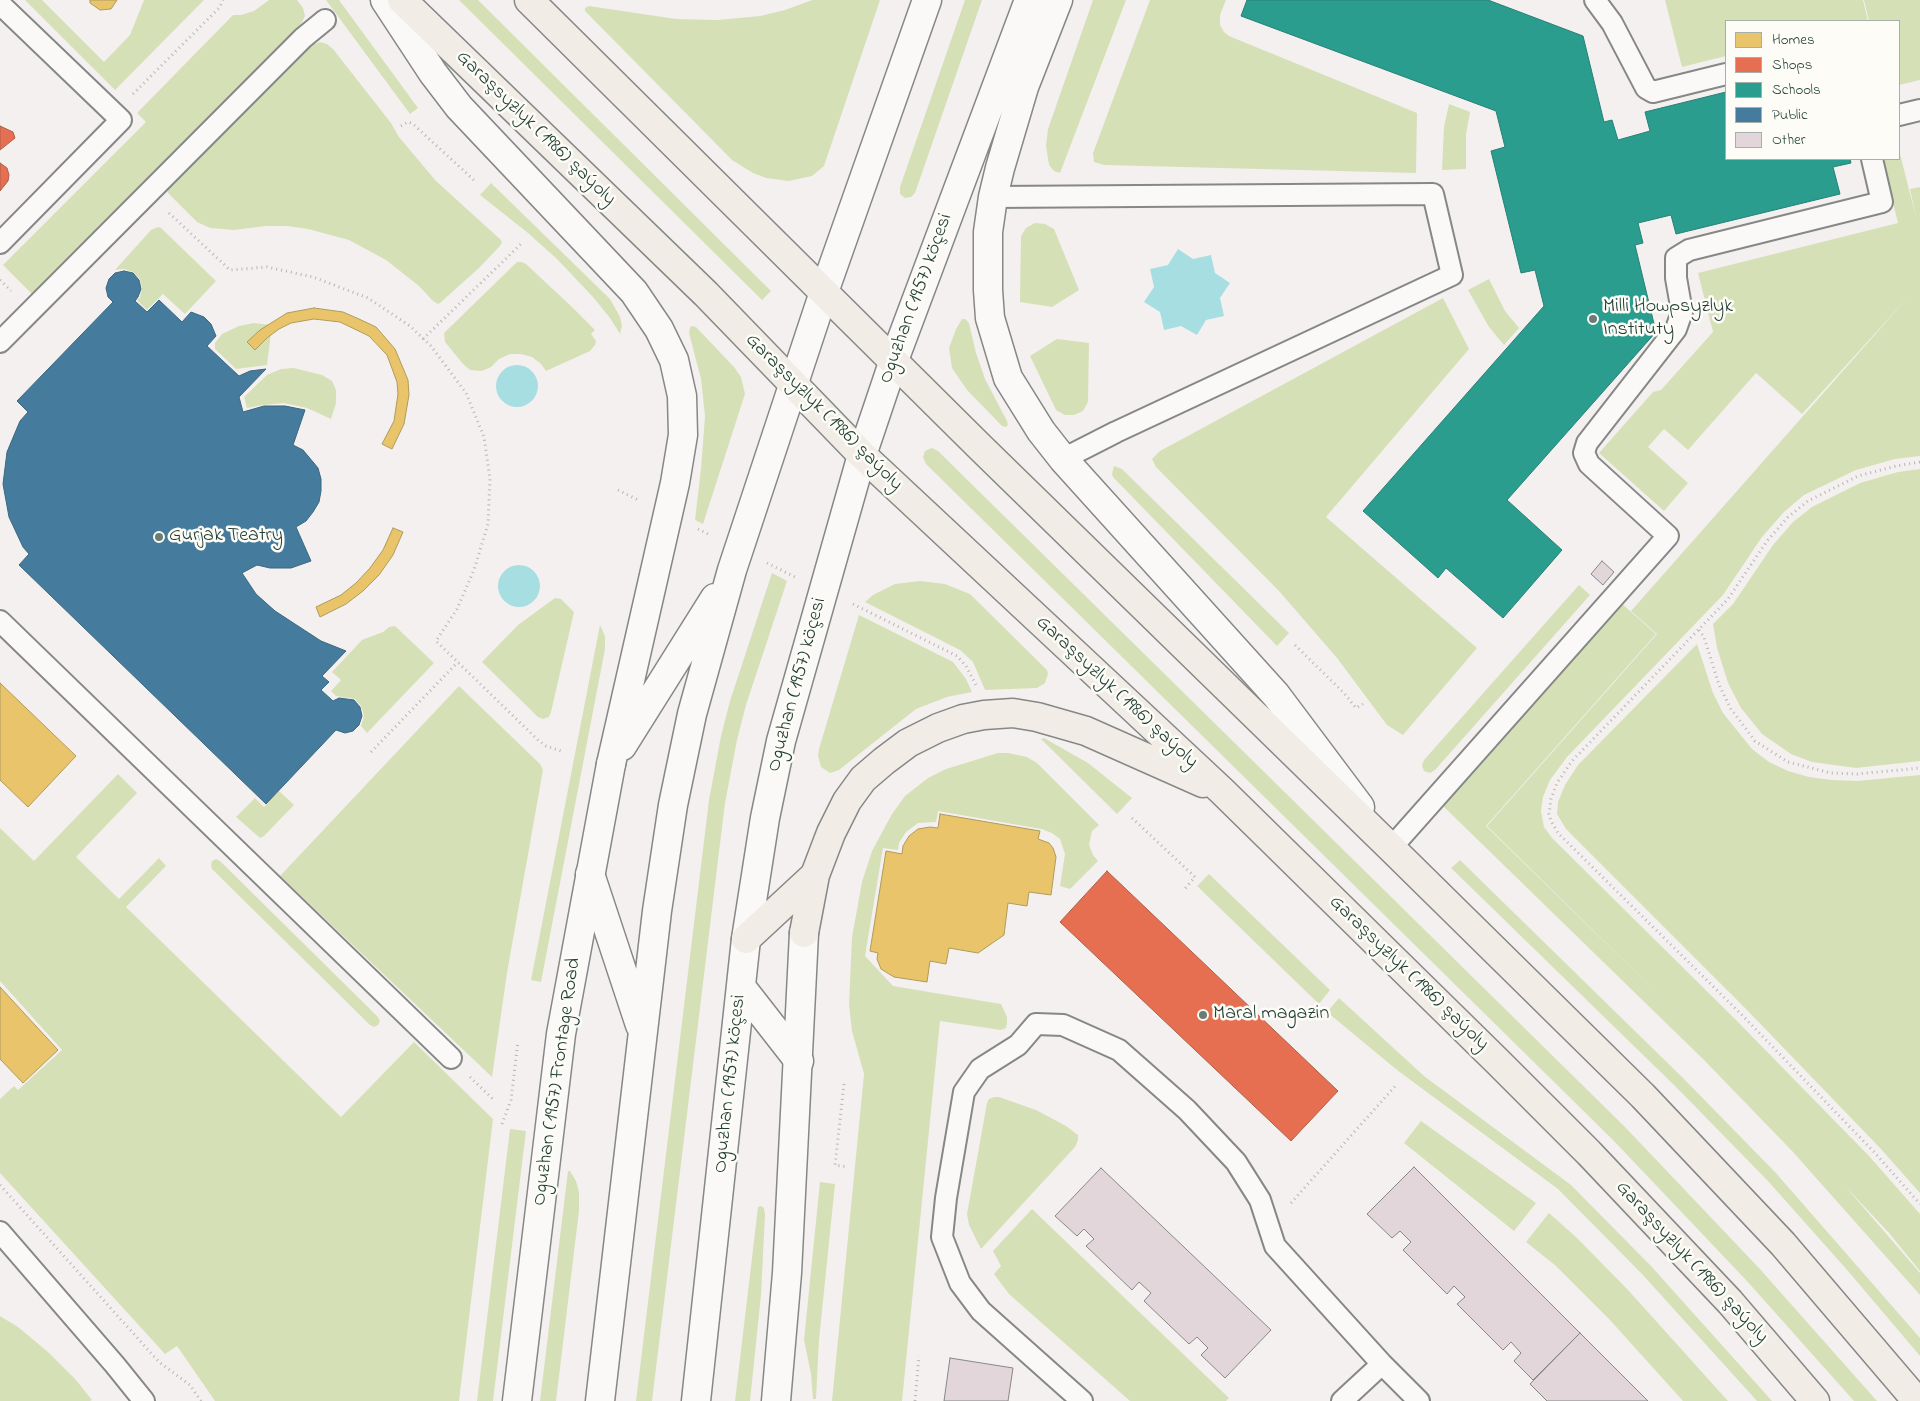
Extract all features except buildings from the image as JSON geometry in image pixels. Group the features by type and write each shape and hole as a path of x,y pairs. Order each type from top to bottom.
{"main road":[{"name":"Oguzhan (1957) Frontage Road","path":"384,0 433,73 459,107 634,292 659,329 674,360 682,396 683,435 675,484 611,764 561,1034 517,1401"},
{"name":"Garaşsyzlyk (1986) şaýoly","path":"402,0 706,294 862,455 1222,791 1590,1153 1730,1302 1815,1401"},
{"path":"529,0 981,448 1643,1096 1783,1244 1918,1401"},
{"path":"600,1401 657,911 673,805 692,714 732,570 824,292 927,0"},
{"name":"Oguzhan (1957) köçesi","path":"696,1401 746,938 764,818 781,741 862,455 894,360 1029,0"},
{"path":"1058,0 1024,87 993,197 988,232 990,318 1008,378 1041,431 1063,460 1276,695 1391,848"},
{"path":"611,764 732,570"},
{"path":"776,1401 787,1272 804,933 815,875 831,833 847,802 863,779 908,743 938,728 963,719 1013,713 1086,731 1222,791"},
{"path":"590,874 642,1032"},
{"path":"746,938 815,875"},
{"path":"742,988 799,1061"}],"lane":[{"path":"1595,0 1612,23 1646,88 1653,92 1725,74"},
{"path":"0,4 120,120 0,243"},
{"path":"0,342 303,38 325,20"},
{"path":"1900,115 1920,110"},
{"path":"1391,848 1668,536 1589,464 1584,453 1587,443 1676,329 1682,312 1676,278 1676,258 1689,250 1882,202 1872,160"},
{"path":"993,197 1433,194 1452,275 1116,432 1063,460"},
{"path":"0,621 451,1058"},
{"path":"1082,1401 981,1311 960,1283 942,1237 946,1198 964,1092 980,1069 1018,1045 1036,1024 1063,1025 1119,1050 1187,1110 1236,1162 1260,1200 1275,1246 1382,1364 1419,1401"},
{"path":"0,1232 144,1401"},
{"path":"1342,1401 1382,1364"}],"path":[{"path":"114,114 219,8 223,0"},
{"path":"401,126 408,122 413,124 476,182"},
{"path":"148,194 230,270 267,267 313,277 368,298 410,326 424,339 466,393 484,438 490,479 488,524 474,570 457,609 436,641 539,741 546,746 561,751"},
{"path":"424,339 522,243"},
{"path":"1920,462 1858,476 1808,501 1788,516 1767,541 1728,599 1572,761 1558,783 1551,799 1549,814 1551,822 1558,833 1742,1015 1874,1152 1920,1204"},
{"path":"1699,630 1704,637 1719,685 1731,708 1755,741 1788,762 1831,772 1857,774 1920,768"},
{"path":"1295,646 1344,692 1356,708 1363,704"},
{"path":"371,752 458,662"},
{"path":"1132,818 1196,878 1183,891"},
{"path":"502,1124 511,1100 518,1042"},
{"path":"844,1084 834,1165 848,1167"},
{"path":"1269,1227 1397,1084"},
{"path":"0,1185 158,1362 190,1385 201,1401"},
{"path":"915,1401 920,1356"}],"green space":[{"path":"25,0 42,0 104,62 130,35 144,0 204,0 115,90"},
{"path":"269,0 297,0 303,8 305,16 299,28 34,296 3,265 146,122 137,113 233,15 254,11"},
{"path":"326,0 339,0 418,108 410,114"},
{"path":"459,0 478,0 771,291 762,300"},
{"path":"812,0 880,0 824,166 812,176 789,181 766,178 753,173 732,160 585,11 585,8 589,6 676,19 718,20 760,16 785,10"},
{"path":"965,0 982,0 915,193 911,197 905,198 900,194 900,187"},
{"path":"1093,0 1126,0 1060,173 1054,171 1049,165 1046,146 1048,129"},
{"path":"1150,0 1226,0 1220,15 1220,25 1229,36 1417,113 1416,173 1104,165 1094,162 1093,153"},
{"path":"1665,0 1863,0 1868,20 1725,20 1725,56 1682,67"},
{"path":"1864,0 1920,0 1920,80 1900,85 1900,20 1869,20"},
{"path":"320,42 327,44 333,49 391,123 399,137 436,181 501,240 502,243 499,247 479,268 438,304 386,260 349,240 308,229 287,226 266,226 234,230 210,228 197,222 168,193 169,186 307,47"},
{"path":"1449,104 1470,112 1466,134 1466,169 1442,170 1444,127"},
{"path":"1900,154 1916,217 1910,189 1920,187 1920,456 1895,459 1856,470 1804,495 1784,512 1762,537 1723,595 1567,757 1550,780 1543,797 1541,811 1544,827 1553,839 1737,1021 1869,1156 1920,1214 1920,1271 1889,1233 1845,1186 1920,1273 1920,1295 1793,1152 1705,1061 1442,805 1621,603 1656,634 1486,826 1664,1000 1487,826 1657,634 1631,611 1909,296 1802,414 1756,373 1688,450 1664,429 1648,447 1688,483 1664,511 1599,453 1653,392 1661,390 1713,332 1698,273 1898,223 1882,160 1900,160"},
{"path":"491,183 610,299 620,317 622,326 620,334 593,297 557,259 480,195"},
{"path":"1035,223 1045,224 1054,229 1079,290 1052,307 1020,302 1021,236 1026,228"},
{"path":"158,227 216,281 185,314 163,294 147,310 137,300 140,298 142,288 140,279 133,272 124,269 115,270 151,230"},
{"path":"517,262 526,264 595,330 591,334 596,341 595,345 590,351 546,371 532,357 521,354 510,354 482,371 470,370 445,342 444,333"},
{"path":"1489,279 1505,311 1519,328 1504,345 1489,327 1468,290"},
{"path":"1443,298 1469,349 1326,517 1477,648 1403,735 1387,725 1337,658 1279,591 1156,467 1152,459 1160,451"},
{"path":"962,319 969,323 976,353 985,379 1007,421 1008,425 1006,427 1002,426 967,390 952,368 949,348"},
{"path":"254,323 272,325 267,365 236,369 215,349 215,343 222,334 239,326"},
{"path":"692,326 696,327 734,367 741,377 745,394 703,524 695,520 705,416 701,379 689,333"},
{"path":"1057,339 1089,343 1088,402 1083,411 1074,415 1065,415 1056,410 1030,356"},
{"path":"294,368 322,375 332,381 336,390 336,403 331,419 307,408 284,403 247,408 244,397 267,375 281,369"},
{"path":"932,448 938,451 1625,1127 1759,1268 1877,1401 1854,1401 1746,1280 1613,1140 926,464 923,457 925,451"},
{"path":"1114,466 1122,469 1289,633 1277,646 1113,477"},
{"path":"1920,469 1920,761 1856,768 1812,762 1791,754 1762,734 1741,708 1728,683 1717,648 1713,624 1733,604 1773,545 1793,522 1812,507 1860,483 1898,472"},
{"path":"772,573 787,581 746,705 725,803 652,1401 636,1401 709,800 721,736 730,701"},
{"path":"920,581 945,584 970,594 1047,670 1048,674 1045,683 1037,688 985,690 973,662 960,650 865,602 873,595 895,584"},
{"path":"1579,585 1590,595 1435,770 1430,773 1424,771 1422,765 1424,760"},
{"path":"555,598 561,599 574,612 551,712 549,717 543,719 538,717 482,662 518,625"},
{"path":"859,615 953,662 966,679 972,692 947,697 916,709 839,770 830,773 821,767 818,756 819,749"},
{"path":"600,625 605,636 605,649 541,982 531,980"},
{"path":"395,626 434,663 367,733 361,726 364,716 361,706 355,699 336,696 331,691 341,680 332,672 362,640"},
{"path":"1697,644 1713,693 1723,713 1752,749 1769,762 1788,771 1809,777 1832,780 1857,781 1920,775 1920,1193 1880,1148 1748,1011 1566,829 1557,814 1558,802 1565,785 1578,765"},
{"path":"459,686 540,764 543,770 507,973 492,1077 280,876"},
{"path":"1044,738 1088,763 1132,798 1117,814 1041,739"},
{"path":"998,753 1027,757 1037,763 1099,825 1092,831 1089,845 1098,861 1070,889 1060,886 1065,854 1060,839 1052,833 1041,829 938,811 936,822 918,823 906,832 899,843 898,850 883,848 865,956 893,986 1001,1004 1007,1017 1007,1023 1006,1028 1001,1030 940,1021 902,1401 832,1401 864,1074 852,1031 849,1005 852,937 862,882 872,851 892,814 905,796 928,778 946,769"},
{"path":"118,774 137,793 76,857 119,899 159,858 166,866 126,907 341,1117 414,1042 493,1119 459,1401 215,1401 177,1346 165,1354 0,1173 0,1099 14,1086 18,1090 62,1050 0,981 0,828 34,861"},
{"path":"279,791 294,805 260,838 236,817 255,798 264,807"},
{"path":"216,859 378,1017 380,1021 378,1025 374,1027 370,1025 212,869 212,861"},
{"path":"1460,860 1684,1079 1775,1172 1920,1338 1920,1356 1767,1180 1676,1087 1451,868"},
{"path":"1209,874 1330,990 1319,1004 1197,886"},
{"path":"1339,998 1424,1076 1571,1185 1651,1266 1772,1401 1757,1401 1642,1274 1558,1189 1397,1070 1327,1012"},
{"path":"994,1097 1036,1110 1066,1126 1078,1135 1078,1140 1075,1147 981,1249 969,1225 967,1214 987,1103 989,1099"},
{"path":"1421,1121 1536,1203 1514,1231 1404,1143"},
{"path":"510,1129 526,1131 493,1401 477,1401"},
{"path":"568,1171 570,1171 576,1181 579,1192 579,1211 556,1401 540,1401"},
{"path":"820,1182 835,1184 819,1340 816,1399 813,1399 811,1374 804,1340"},
{"path":"758,1207 764,1208 765,1215 761,1295 750,1401 735,1401"},
{"path":"1032,1209 1229,1398 1226,1401 1130,1401 1009,1294 994,1274 1001,1266 993,1251"},
{"path":"1549,1213 1576,1237 1629,1291 1728,1401 1683,1401 1609,1319 1556,1266 1526,1242"},
{"path":"0,1316 18,1327 48,1352 76,1380 92,1400 0,1401"}],"water":[{"path":"1178,249 1193,259 1211,255 1215,273 1230,283 1220,298 1224,316 1206,320 1197,335 1181,326 1164,330 1160,312 1144,302 1154,287 1150,269 1168,265"},
{"path":"521,365 529,368 535,374 538,386 535,398 529,404 513,407 505,404 499,398 496,382 499,374 505,368"},
{"path":"523,565 531,568 537,574 540,586 537,598 531,604 515,607 507,604 501,598 498,582 501,574 507,568"}],"place":[{"name":"Milli Howpsyzlyk Instituty","path":"1593,319"},
{"name":"Gurjak Teatry","path":"159,537"},
{"name":"Maral magazin","path":"1203,1015"}]}
